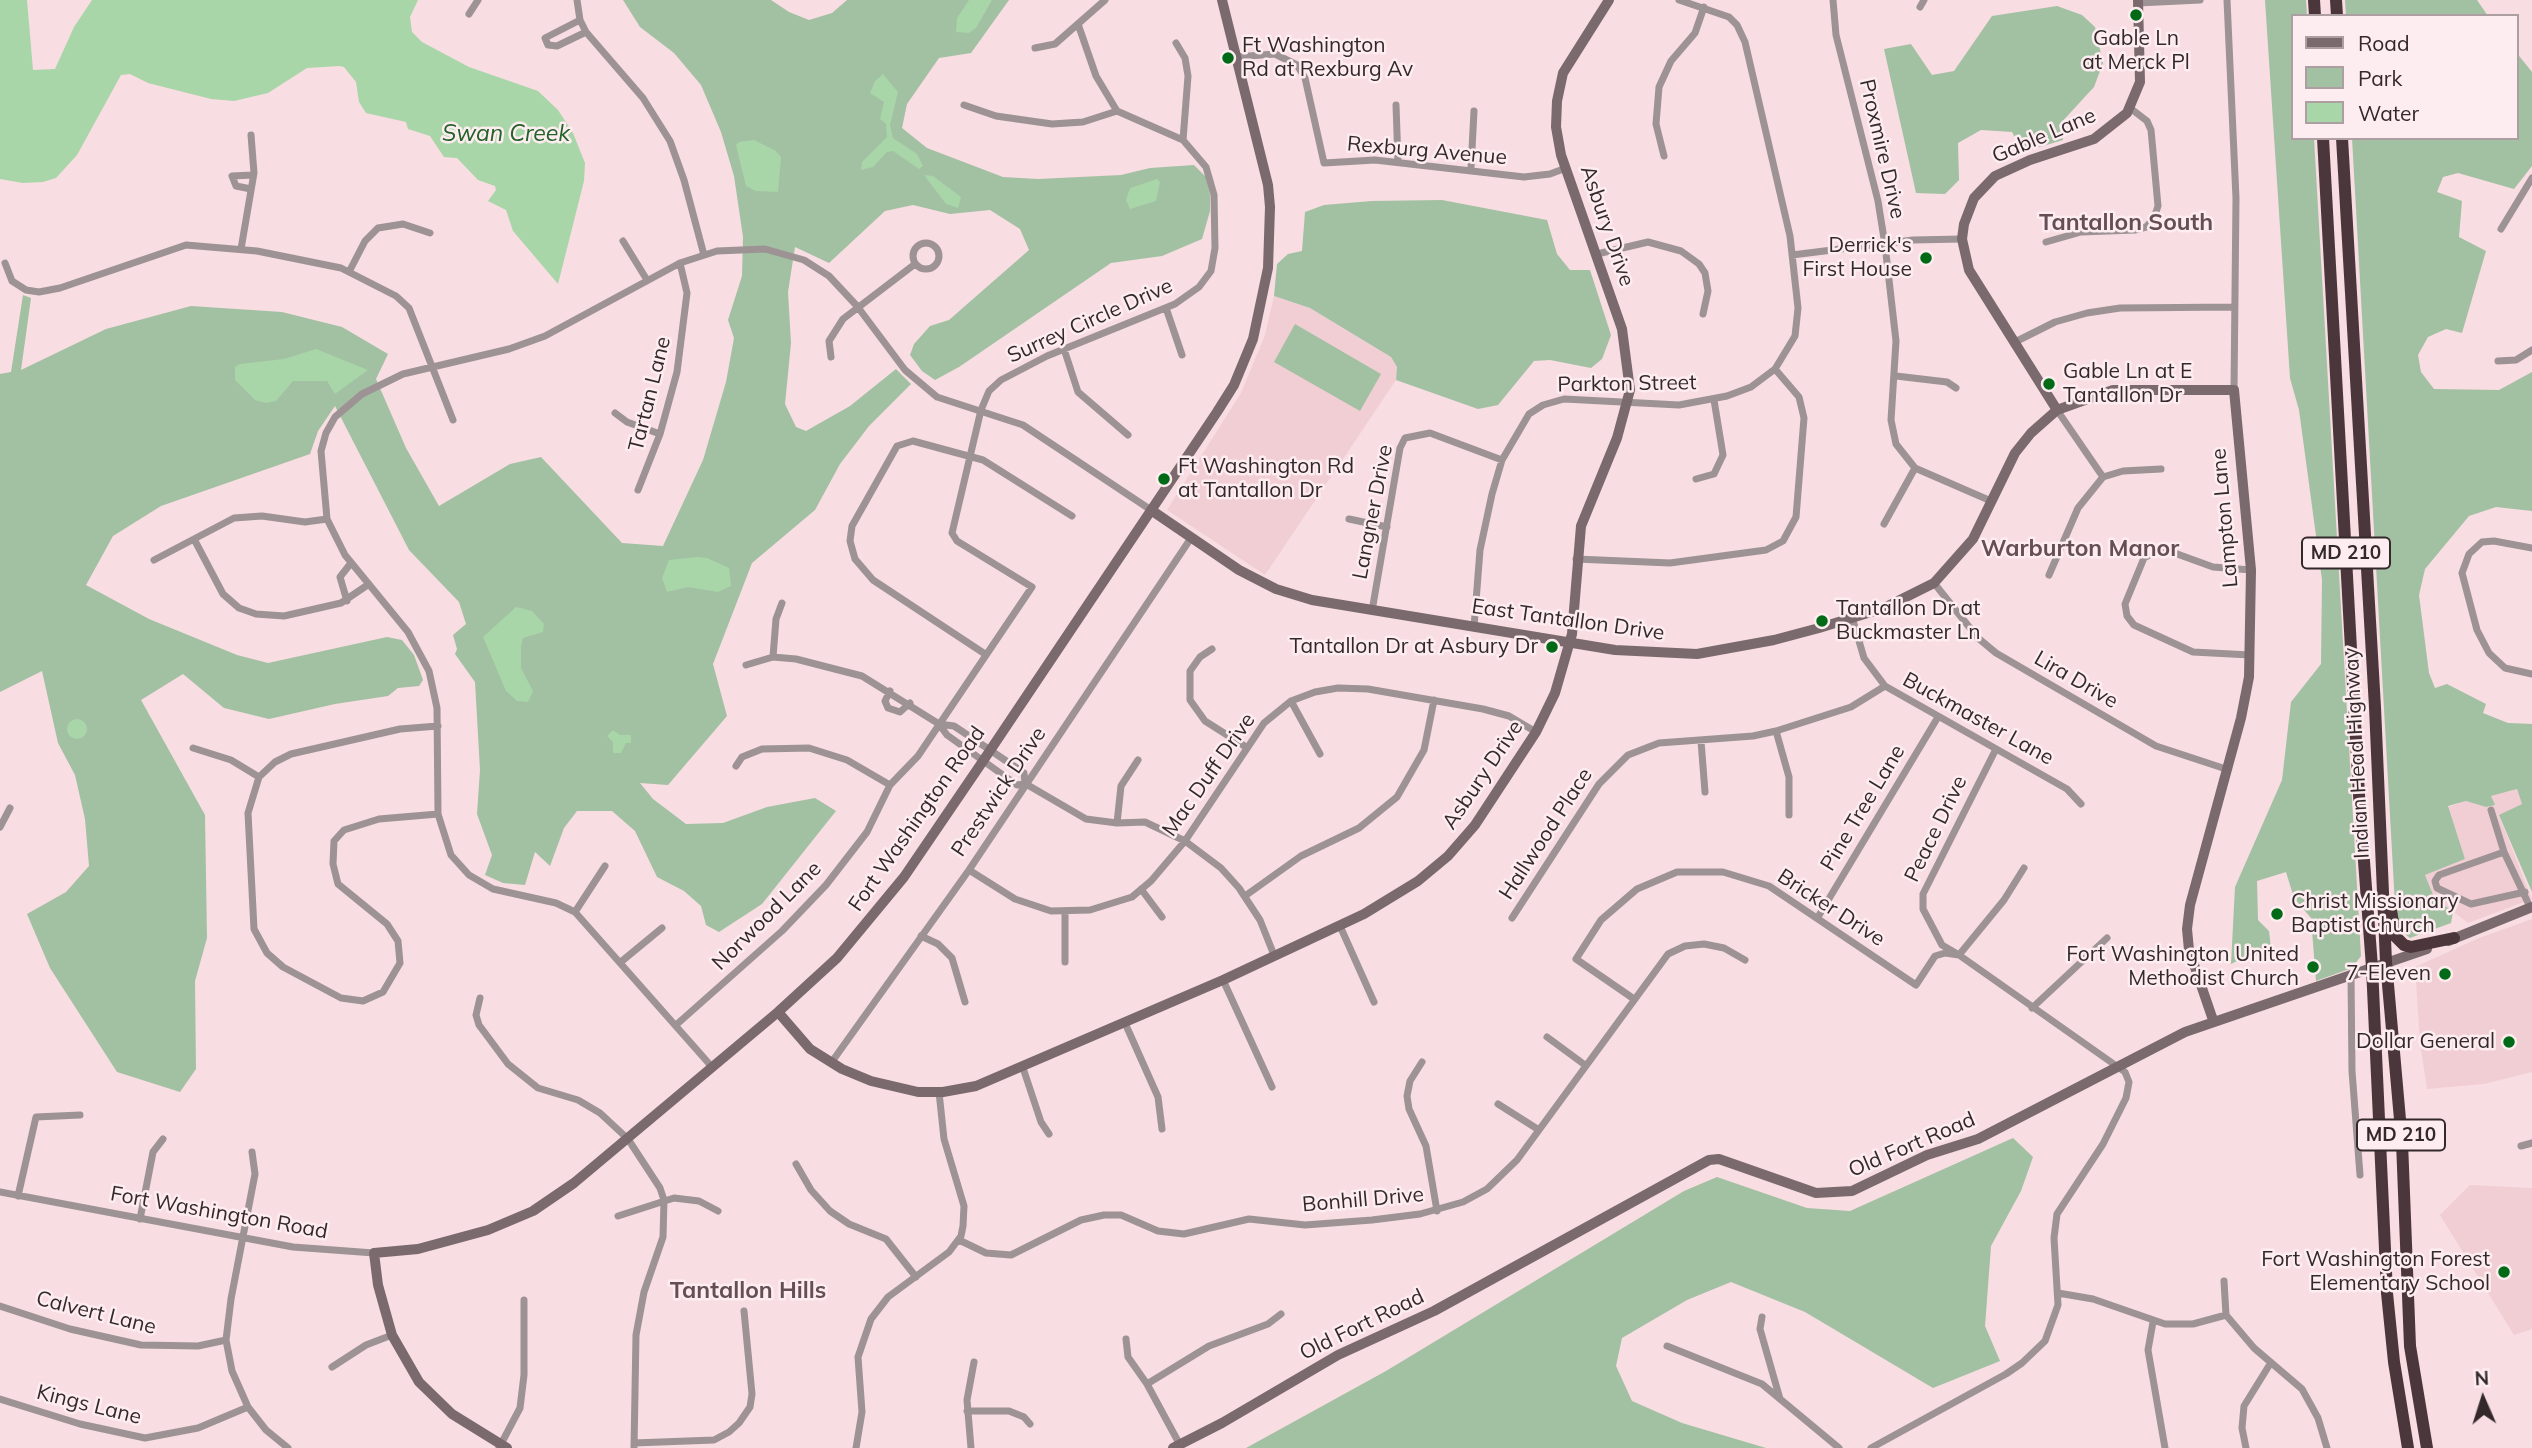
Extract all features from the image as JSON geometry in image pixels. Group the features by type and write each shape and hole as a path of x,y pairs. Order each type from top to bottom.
{"highway":[{"name":"Indian Head Highway","path":"2323,140 2359,795 2372,967 2389,1314 2408,1448"},
{"name":"Indian Head Highway","path":"2342,140 2386,962 2402,1142 2410,1346 2427,1448"},
{"path":"2380,821 2395,936 2411,947 2454,938"}],"street":[{"path":"469,14 478,0"},
{"path":"577,0 580,20 586,32 643,98 670,141 684,180 704,255"},
{"path":"1035,48 1055,44 1105,0"},
{"name":"Fort Washington Road","path":"0,1192 330,1252 374,1253 441,1244 517,1219 562,1193 778,1012 837,958 876,914 983,761 1234,385 1249,352 1263,302 1269,248 1268,185 1222,0"},
{"name":"Asbury Drive","path":"778,1012 800,1040 831,1063 855,1075 889,1087 939,1092 976,1086 1125,1023 1340,926 1389,901 1448,856 1475,825 1536,732 1555,694 1570,642 1576,559 1583,519 1617,438 1628,402 1630,377 1622,329 1566,168 1556,127 1559,83 1578,46 1609,0"},
{"name":"Parkton Street","path":"1474,627 1480,550 1502,460 1522,422 1543,405 1564,399 1679,405 1714,400 1751,387 1775,369 1791,345 1797,327 1792,255 1779,182 1745,42 1734,20 1679,0"},
{"name":"Proxmire Drive","path":"1833,0 1836,35 1878,201 1885,245 1896,341 1896,376 1891,420 1893,435 1899,452 1915,468"},
{"path":"2138,1 2200,0"},
{"name":"Lampton Lane","path":"2213,1020 2189,950 2187,929 2244,705 2250,655 2250,570 2234,390 2234,132 2227,0"},
{"name":"Gable Lane","path":"2103,477 2057,410 1969,270 1962,239 1970,206 1987,182 2017,165 2101,136 2122,119 2139,87 2141,71 2138,1"},
{"path":"1664,156 1656,124 1659,87 1671,61 1695,33 1704,7"},
{"path":"580,20 545,38 548,45 557,46 586,32"},
{"path":"964,105 996,116 1052,124 1083,122 1116,111 1097,76 1078,24"},
{"path":"1177,43 1185,58 1188,76 1183,140"},
{"name":"Rexburg Avenue","path":"1236,57 1275,54 1297,65 1305,78 1324,163 1360,160 1398,162 1471,168 1524,177 1550,174 1566,168"},
{"path":"1396,105 1398,162"},
{"path":"2046,242 2081,232 2135,230 2146,227 2154,218 2158,206 2151,130 2147,121 2130,108"},
{"name":"Surrey Circle Drive","path":"890,785 909,767 1032,587 954,535 953,519 981,410 997,382 1064,349 1166,308 1191,294 1209,276 1215,248 1212,181 1198,155 1183,140 1116,111"},
{"path":"1471,168 1474,111"},
{"path":"241,249 253,175 251,135"},
{"path":"251,189 236,186 232,176 253,175"},
{"path":"2501,229 2532,178"},
{"path":"349,272 365,241 378,228 403,224 430,233"},
{"path":"1792,255 1926,239 1962,239"},
{"path":"623,241 646,280"},
{"path":"1597,254 1648,242 1664,244 1681,251 1694,259 1705,273 1708,291 1703,314"},
{"path":"5,263 6,273 14,283 26,290 44,292 177,246 199,244 322,262 349,272 396,296 408,308 453,420"},
{"path":"712,1068 622,961 575,912 556,902 493,889 468,875 451,855 438,814 438,726 435,690 421,652 351,563 327,519 320,463 324,439 333,421 362,394 403,374 539,338 680,262 746,248 794,256 828,276 857,306 918,383 937,397 1023,425 1152,510"},
{"name":"Tartan Lane","path":"638,490 660,434 677,372 687,293 680,262"},
{"path":"831,357 828,348 832,335 857,306 915,264"},
{"path":"2015,342 2055,322 2095,311 2140,307 2235,307"},
{"path":"1166,308 1182,355"},
{"path":"1064,349 1078,392 1128,435"},
{"path":"2498,362 2516,360 2532,350"},
{"path":"1576,559 1670,563 1766,550 1783,541 1796,517 1804,418 1798,397 1775,369"},
{"path":"1896,376 1947,382 1956,388"},
{"name":"East Tantallon Drive","path":"1152,510 1239,570 1276,589 1336,606 1645,653 1697,654 1774,640 1852,617 1901,601 1934,583 1968,548 2008,463 2023,442 2057,410 2113,390 2234,390"},
{"path":"1696,479 1714,474 1723,455 1714,400"},
{"path":"615,413 627,422 660,434"},
{"name":"Langner Drive","path":"1372,611 1400,448 1405,438 1430,433 1502,460"},
{"path":"985,654 865,573 855,559 850,541 854,520 899,444 913,441 994,464 1072,516"},
{"path":"1884,524 1915,468 1991,501"},
{"path":"2049,575 2078,508 2103,477 2123,471 2161,469"},
{"path":"153,560 236,517 262,516 305,522 327,519"},
{"path":"1349,519 1387,527"},
{"name":"Prestwick Drive","path":"831,1063 969,870 1191,538"},
{"path":"194,539 217,585 230,603 243,611 284,616 347,601 369,583"},
{"path":"2532,548 2494,541 2482,542 2469,554 2462,573 2477,630 2489,653 2505,668 2532,674"},
{"path":"2250,570 2213,567 2169,551 2157,551 2144,558 2125,604 2127,616 2134,625 2193,652 2250,655"},
{"path":"347,601 340,577 351,563"},
{"name":"Lira Drive","path":"1934,583 1978,638 1996,653 2156,746 2226,769"},
{"path":"773,657 776,619 782,603"},
{"name":"Buckmaster Lane","path":"1852,617 1864,659 1885,686 2067,789 2081,804"},
{"path":"1212,649 1200,657 1190,671 1190,700 1205,721 1246,747"},
{"path":"747,665 773,657 840,669 890,691 910,704 1017,785 1026,783 1086,819 1150,823 1185,841 1221,869 1245,896 1274,955"},
{"name":"Hallwood Place","path":"1512,918 1599,784 1618,762 1648,745 1776,731 1851,707 1885,686"},
{"name":"Mac Duff Drive","path":"969,870 1015,899 1038,908 1065,912 1106,907 1141,889 1185,841 1264,723 1292,701 1315,692 1348,687 1433,700 1498,712 1536,732"},
{"path":"890,691 885,701 888,708 900,712 910,704"},
{"path":"1245,896 1308,852 1359,828 1397,797 1423,750 1433,700"},
{"path":"1292,701 1320,754"},
{"name":"Pine Tree Lane","path":"1818,917 1938,717"},
{"path":"939,724 950,724 1024,773 1026,783"},
{"path":"438,726 400,729 291,754 275,762 259,777 248,813 256,935 267,953 283,967 346,1000 363,1001 383,992 396,973 400,957 398,941 392,929 338,884 333,869 334,841 344,830 379,819 438,814"},
{"path":"1776,731 1789,777 1790,816"},
{"path":"1701,741 1705,792"},
{"path":"193,748 231,760 259,777"},
{"path":"736,766 742,757 762,749 809,748 847,760 890,785"},
{"name":"Peace Drive","path":"1996,750 1923,894 1925,915 1942,945 2119,1065"},
{"path":"1117,823 1121,786 1138,760"},
{"name":"Norwood Lane","path":"676,1025 782,932 826,885 867,832 890,785"},
{"path":"0,827 10,808"},
{"path":"2491,810 2504,852 2531,907"},
{"path":"2504,852 2439,875 2435,881 2437,888 2471,905 2525,892"},
{"path":"575,912 605,866"},
{"path":"1959,955 1997,910 2024,868"},
{"name":"Bricker Drive","path":"1634,999 1576,959 1601,920 1637,889 1677,872 1723,872 1769,886 1916,985 1935,956 1945,953 1959,955"},
{"path":"1141,889 1162,917"},
{"name":"Old Fort Road","path":"1177,1447 1338,1355 1434,1311 1709,1160 1719,1159 1816,1193 1852,1192 1927,1155 1978,1139 2161,1042 2213,1020 2351,976 2531,907"},
{"path":"1065,912 1065,962"},
{"path":"1340,926 1374,1002"},
{"path":"622,961 662,928"},
{"path":"921,936 938,944 952,958 965,1002"},
{"path":"2032,1007 2106,938"},
{"name":"Bonhill Drive","path":"958,1240 986,1253 1011,1255 1081,1220 1104,1215 1121,1215 1158,1231 1178,1234 1250,1219 1329,1225 1437,1211 1463,1202 1487,1189 1512,1166 1660,962 1685,946 1714,945 1745,960"},
{"path":"2351,976 2352,1071 2360,1175"},
{"path":"1223,979 1272,1087"},
{"path":"480,999 476,1015 484,1035 518,1074 538,1088 592,1107 628,1139 652,1172 664,1200 663,1237 644,1292 636,1335 634,1446 713,1440 739,1423 750,1407 752,1394 744,1311"},
{"path":"1125,1023 1158,1097 1162,1129"},
{"path":"1547,1037 1585,1065"},
{"path":"1422,1062 1410,1081 1407,1096 1409,1109 1426,1146 1437,1211"},
{"path":"1871,1448 2022,1363 2050,1333 2056,1316 2059,1293 2054,1238 2056,1219 2067,1195 2103,1144 2126,1098 2128,1078 2119,1065"},
{"path":"1023,1068 1041,1122 1049,1134"},
{"path":"856,1448 862,1420 858,1357 863,1338 881,1305 943,1258 958,1240 963,1226 964,1206 944,1139 939,1092"},
{"path":"1498,1104 1539,1130"},
{"path":"18,1196 36,1117 42,1114 80,1115"},
{"path":"140,1219 153,1152 163,1139"},
{"path":"2521,1146 2532,1143"},
{"path":"252,1152 255,1174 230,1299 226,1340 232,1371 248,1407 266,1430 288,1448"},
{"path":"796,1164 809,1188 825,1206 849,1224 886,1239 916,1277"},
{"path":"618,1216 664,1200 692,1200 719,1212"},
{"path":"374,1253 378,1285 392,1335 419,1382 439,1403 503,1447 520,1408 524,1376 524,1300"},
{"path":"2224,1281 2226,1315 2270,1364 2292,1379 2308,1398 2322,1427 2327,1448"},
{"path":"2059,1293 2093,1298 2153,1322 2193,1324 2226,1315"},
{"name":"Calvert Lane","path":"0,1306 69,1329 141,1345 198,1346 226,1340"},
{"path":"1147,1384 1209,1346 1268,1324 1281,1314"},
{"path":"1762,1317 1760,1329 1780,1399"},
{"path":"2153,1322 2148,1350 2165,1448"},
{"path":"332,1367 366,1345 392,1335"},
{"path":"1126,1339 1128,1357 1147,1384 1177,1447"},
{"path":"1667,1346 1752,1379 1839,1448"},
{"path":"971,1448 967,1411 974,1362"},
{"path":"2246,1448 2242,1428 2244,1406 2270,1364"},
{"name":"Kings Lane","path":"0,1399 113,1433 145,1438 198,1428 248,1407"},
{"path":"967,1411 1009,1411 1024,1417 1030,1424"},
{"path":"145,1438 145,1448"}],"shaded area":[{"path":"1274,296 1310,308 1391,357 1397,367 1396,380 1265,575 1167,510 1241,393 1265,335"},
{"path":"2517,789 2522,804 2499,816 2532,899 2468,923 2434,897 2425,875 2465,859 2448,807 2466,801 2486,807 2494,805 2491,796"},
{"path":"2532,919 2532,1072 2484,1084 2427,1089 2420,1042 2415,967 2479,938"},
{"name":"Fort Washington Forest Elementary School","path":"2470,1185 2532,1188 2532,1329 2514,1335 2440,1215"}],"green space":[{"path":"623,0 771,0 789,12 809,20 832,13 847,0 1009,0 971,53 939,58 907,104 902,128 927,148 1003,177 1038,179 1121,175 1150,168 1194,165 1206,177 1210,195 1210,211 1202,239 1162,256 1111,263 959,367 935,380 922,371 910,355 914,344 930,326 949,320 1029,250 1020,229 990,210 950,214 913,205 885,211 829,263 795,247 788,292 791,343 785,404 796,427 806,431 850,406 896,369 911,384 869,426 840,464 815,510 752,563 713,664 727,716 668,785 640,783 653,799 686,824 723,823 767,807 815,798 836,811 762,904 719,932 706,925 701,906 684,891 657,877 635,831 612,811 577,811 564,828 550,866 535,852 525,885 503,883 485,875 492,855 477,814 480,770 475,682 455,654 457,649 453,635 466,624 459,602 409,550 335,406 318,431 310,454 161,506 113,536 86,585 149,619 237,655 268,663 387,637 402,640 414,655 423,680 419,686 398,688 388,696 335,704 269,719 224,708 183,674 141,700 205,815 207,938 195,981 196,1069 180,1092 117,1072 50,968 27,914 66,892 89,866 85,819 75,775 58,743 42,671 0,692 0,374 11,372 23,295 31,298 21,370 106,329 191,306 282,312 342,327 388,354 376,379 406,448 439,506 510,464 541,457 622,543 663,546 703,460 726,382 734,338 728,320 742,276 743,237 734,176 721,132 701,85 674,53 640,27"},
{"path":"2265,0 2306,0 2307,14 2290,14 2290,140 2314,140 2361,956 2352,968 2316,981 2311,918 2294,898 2286,872 2257,881 2258,920 2269,931 2272,957 2251,954 2231,964 2235,887 2282,780 2291,702 2321,664 2322,580 2299,410 2290,378"},
{"path":"2345,0 2477,0 2487,14 2346,14"},
{"path":"2057,6 2082,15 2095,27 2103,63 2094,87 2059,125 2063,140 2023,152 2012,132 1981,130 1958,143 1959,180 1945,194 1916,193 1884,49 1911,44 1932,75 1954,71 1992,16"},
{"path":"2518,54 2532,72 2532,166 2514,189 2458,173 2443,177 2437,192 2462,201 2459,237 2486,251 2462,333 2446,329 2428,337 2418,355 2421,372 2434,389 2499,390 2532,372 2532,511 2496,507 2469,516 2425,569 2419,595 2429,673 2435,688 2447,684 2486,704 2483,713 2508,723 2532,724 2532,892 2499,815 2522,804 2517,789 2491,796 2495,805 2486,807 2466,801 2448,806 2465,859 2425,875 2434,897 2453,912 2451,923 2410,938 2400,930 2395,905 2352,140 2518,140"},
{"path":"1442,200 1547,220 1557,254 1570,270 1590,270 1611,335 1602,359 1591,368 1550,360 1534,361 1498,405 1478,409 1396,380 1397,367 1391,357 1310,308 1274,296 1277,264 1288,254 1302,251 1305,212 1324,205"},
{"path":"1295,324 1381,374 1360,411 1274,362"},
{"path":"2013,1138 2033,1157 2021,1191 1991,1246 1985,1326 2000,1361 1933,1388 1805,1312 1731,1282 1687,1300 1622,1338 1616,1366 1632,1401 1682,1423 1766,1448 1246,1448 1386,1371 1684,1191 1717,1177 1807,1208 1850,1211"}],"water":[{"name":"Swan Creek","path":"0,0 27,0 33,70 55,69 74,27 92,0 418,0 410,17 412,32 422,42 469,67 538,91 558,110 573,133 585,163 584,181 558,284 513,231 506,210 488,201 496,190 495,186 478,180 457,158 444,157 430,136 408,129 406,122 366,113 359,102 356,82 344,67 339,66 307,68 268,93 234,101 211,99 148,83 130,74 121,75 77,155 56,178 23,183 0,179"},
{"path":"969,0 992,0 976,28 969,33 956,32 957,18"},
{"path":"883,74 898,92 890,125 893,138 917,154 923,166 919,169 893,151 887,152 873,167 861,170 862,162 887,137 886,124 880,119 884,102 870,93 875,81"},
{"path":"754,140 776,151 781,157 778,192 756,191 746,186 736,145"},
{"path":"924,175 933,176 961,197 958,208 946,204"},
{"path":"1157,179 1160,182 1156,201 1130,209 1126,200 1130,188"},
{"path":"316,349 368,370 335,394 327,381 293,381 276,401 266,403 255,400 235,380 235,367 240,364 284,359"},
{"path":"698,557 729,568 731,586 718,592 688,587 667,592 662,578 669,560"},
{"path":"516,607 532,611 544,624 543,632 523,638 521,646 521,668 533,691 528,702 517,701 506,691 483,637"},
{"path":"77,719 84,722 87,729 84,736 77,739 70,736 67,729 70,722"},
{"path":"613,730 620,735 631,735 631,743 626,743 621,753 613,753 613,742 607,736"}],"place":[{"name":"Gable Ln at Merck Pl","path":"2136,15"},
{"name":"Ft Washington Rd at Rexburg Av","path":"1228,58"},
{"name":"Derrick's First House","path":"1926,258"},
{"name":"Gable Ln at E Tantallon Dr","path":"2049,384"},
{"name":"Ft Washington Rd at Tantallon Dr","path":"1164,479"},
{"name":"Tantallon Dr at Buckmaster Ln","path":"1822,621"},
{"name":"Tantallon Dr at Asbury Dr","path":"1552,647"},
{"name":"Christ Missionary Baptist Church","path":"2277,914"},
{"name":"Fort Washington United Methodist Church","path":"2313,967"},
{"name":"7-Eleven","path":"2445,974"},
{"name":"Dollar General","path":"2509,1042"},
{"name":"Fort Washington Forest Elementary School","path":"2504,1272"}],"district":[{"name":"Tantallon South","path":"2126,223"},
{"name":"Warburton Manor","path":"2080,549"},
{"name":"Tantallon Hills","path":"748,1291"}]}
